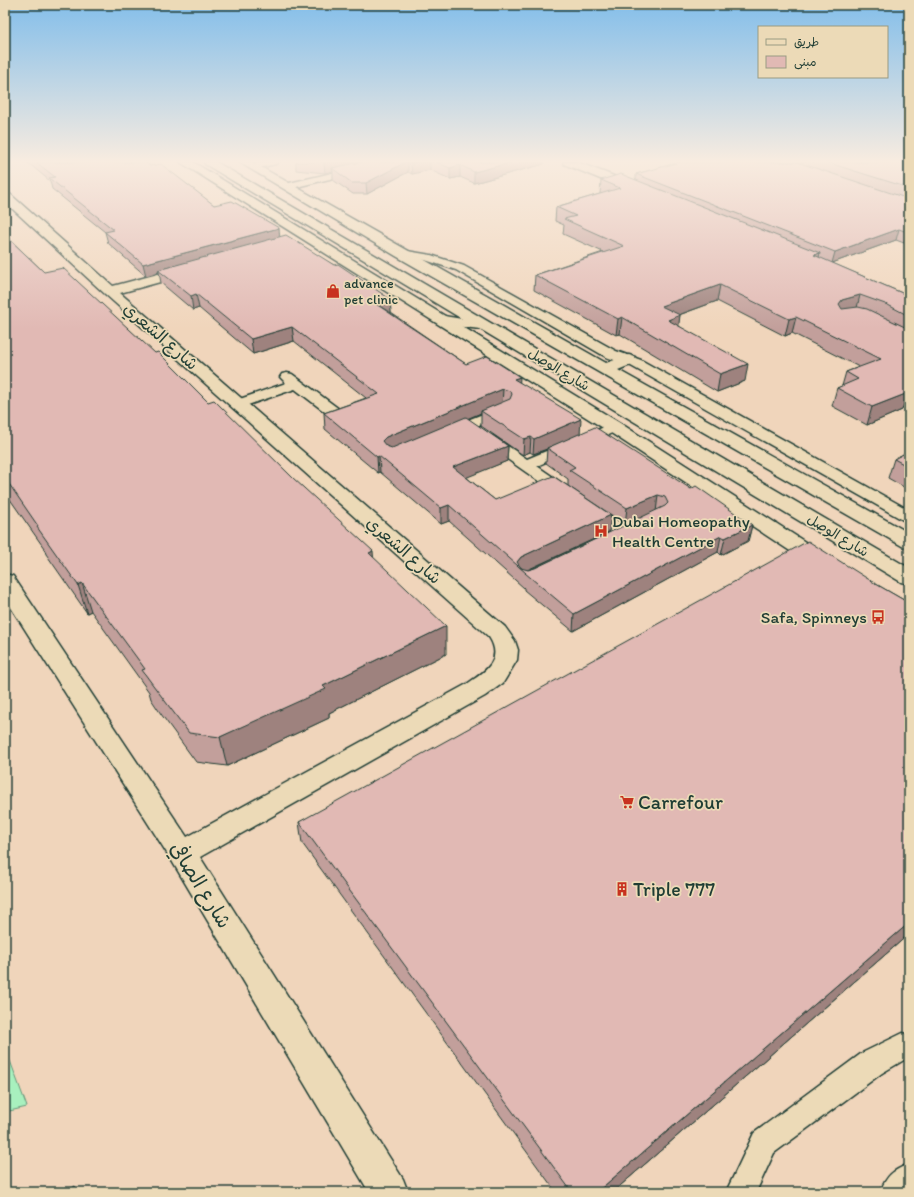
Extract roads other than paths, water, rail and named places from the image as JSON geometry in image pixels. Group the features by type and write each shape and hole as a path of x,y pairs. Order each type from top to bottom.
{"street":[{"name":"شارع الشعري","path":"29,218 497,632 503,641 506,650 505,660 495,677 476,690 182,853"},
{"path":"274,218 299,240 444,321 614,427 838,573"},
{"name":"شارع الوصل","path":"295,218 487,326 909,577"},
{"name":"شارع الوصل","path":"342,218 909,542"},
{"path":"110,291 201,267"},
{"path":"444,321 487,326"},
{"path":"606,369 629,360"},
{"name":"شارع الصافي","path":"5,582 182,853 390,1192"},
{"path":"898,1192 909,1182"}],"lane":[{"path":"402,253 433,258 460,268 615,356 629,360 909,516"},
{"path":"239,404 292,380 334,412"},
{"path":"440,437 503,410"},
{"path":"467,425 624,533"},
{"path":"525,465 614,427"},
{"path":"741,1192 764,1144 872,1063 903,1046"}],"place":[{"name":"advance pet clinic","path":"333,291"},
{"name":"Dubai Homeopathy Health Centre","path":"601,531"},
{"name":"Safa, Spinneys","path":"878,617"},
{"name":"Carrefour","path":"627,802"},
{"name":"Triple 777","path":"622,889"}]}
